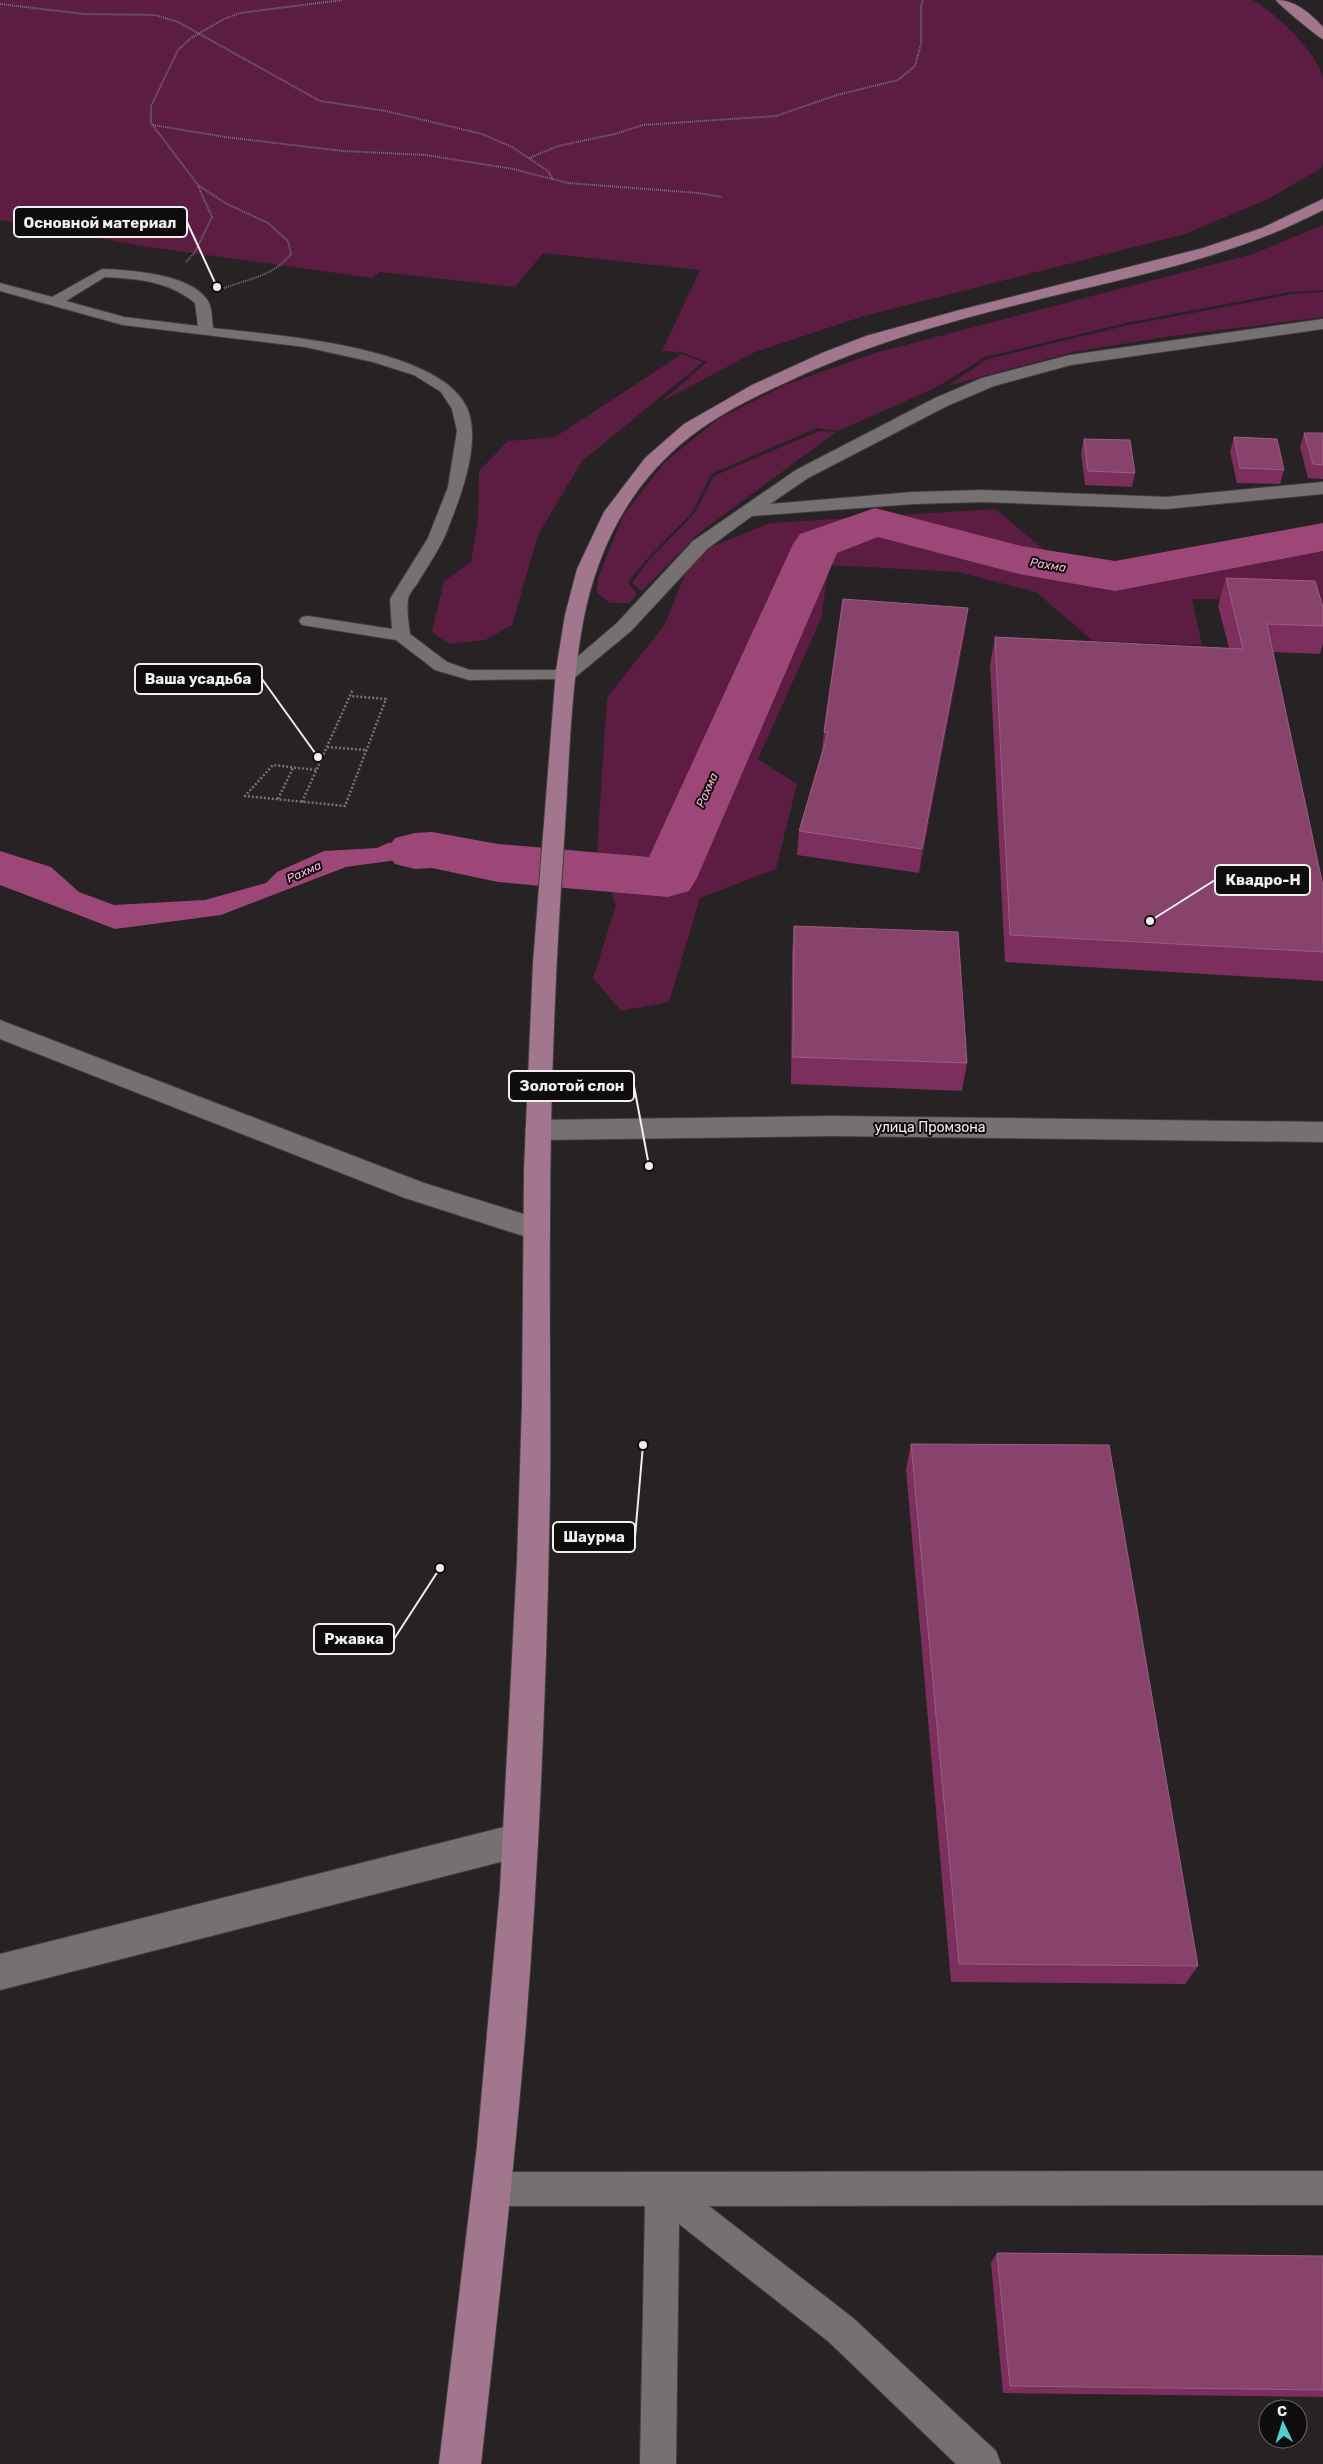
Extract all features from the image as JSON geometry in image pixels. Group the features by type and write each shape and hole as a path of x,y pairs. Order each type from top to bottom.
{"main road":[{"path":"1282,0 1311,22 1323,35"},
{"path":"460,2464 491,2189 513,1961 520,1840 535,1464 538,1130 553,836 566,675 580,592 591,557 606,525 629,490 665,448 707,417 748,393 818,360 882,336 1167,263 1268,231 1323,204"}],"street":[{"path":"566,675 624,627 700,545 802,474 941,402 988,382 1070,360 1323,324"},
{"path":"747,511 912,498 982,496 1166,503 1204,502 1323,488"},
{"path":"0,1029 415,1191 536,1230"},
{"name":"улица Промзона","path":"538,1130 671,1126 1054,1127 1323,1132"},
{"path":"0,1972 520,1840"}],"lane":[{"path":"54,302 102,272 145,274 187,289 202,302 206,331"},
{"path":"0,287 123,321 305,343 377,358 419,372 446,389 460,409 465,431 456,487 436,538 399,599 401,636"},
{"path":"308,621 401,636 441,666 469,675 566,675"},
{"path":"491,2189 1323,2188"},
{"path":"658,2464 662,2190"},
{"path":"662,2190 841,2330 983,2464"}],"path":[{"path":"145,274 186,262 195,252 212,217 198,185 153,125 150,117 151,106 178,50 199,33 224,19 240,13 342,0"},
{"path":"529,158 558,146 615,134 643,125 776,116 837,95 898,80 916,66 921,44 921,6 923,0"},
{"path":"0,4 84,14 155,15 178,22 320,101 386,111 482,134 512,147 548,171 553,179"},
{"path":"153,125 225,137 342,152 426,155 512,170 568,183 699,193 722,197"},
{"path":"198,185 225,203 268,223 288,240 292,254 283,267 264,276 226,288 202,302"},
{"path":"302,802 353,689"},
{"path":"316,770 273,766 245,796 345,806 386,698 350,696"},
{"path":"327,747 366,750"},
{"path":"278,799 293,768"}],"shaded area":[{"path":"0,0 1253,0 1295,35 1314,58 1320,69 1323,79 1323,163 1320,169 1266,200 1185,234 864,316 755,352 661,402 707,362 681,352 662,351 700,270 543,253 515,287 380,272 372,278 142,246 0,220"},
{"path":"1323,225 1323,290 1289,292 1126,323 985,357 935,388 838,431 817,428 711,474 692,513 647,559 628,582 637,594 629,603 610,603 597,593 598,578 623,516 665,462 718,419 785,385 875,353 1253,254"},
{"path":"1323,292 1323,317 1165,337 1073,352 947,386 988,359 1129,325 1293,294"},
{"path":"682,354 703,362 582,461 538,535 512,625 485,640 449,644 432,632 444,581 471,562 478,519 479,471 508,441 555,437"},
{"path":"819,431 836,432 699,533 642,591 632,583 650,559 694,514 714,476"},
{"path":"995,509 1078,578 1229,541 1306,535 1323,529 1323,646 1298,600 1192,599 1202,645 1093,641 1036,592 958,572 829,565 821,619 758,759 797,784 776,869 700,898 669,1002 621,1011 593,978 616,906 597,850 607,698 665,624 693,554 771,523"}],"water":[{"path":"444,841 485,853 509,854 507,873 419,857 346,867 221,915 115,929 0,885 0,851 51,867 79,892 114,905 205,900 266,883 277,872 324,851 377,848 388,843"}],"building":[{"path":"1304,433 1323,433 1323,465 1313,464"},
{"path":"1234,437 1277,439 1284,470 1240,468"},
{"path":"1084,439 1130,440 1135,473 1088,471"},
{"path":"1226,578 1315,581 1323,607 1323,626 1267,624 1323,886 1323,952 1010,935 995,637 1243,649"},
{"path":"843,599 968,608 922,849 799,831 828,733 824,732"},
{"path":"794,926 958,932 967,1063 793,1057"},
{"path":"911,1444 1109,1445 1198,1966 959,1964"},
{"path":"997,2253 1323,2256 1323,2390 1010,2386"}],"waterway":[{"name":"Рахма","path":"415,851 432,850 498,863 668,878 817,544 875,522 1019,560 1115,576 1323,537"}],"place":[{"name":"Основной материал","path":"217,287"},
{"name":"Ваша усадьба","path":"318,757"},
{"name":"Квадро-Н","path":"1150,921"},
{"name":"Золотой слон","path":"649,1166"},
{"name":"Шаурма","path":"643,1445"},
{"name":"Ржавка","path":"440,1568"}]}
